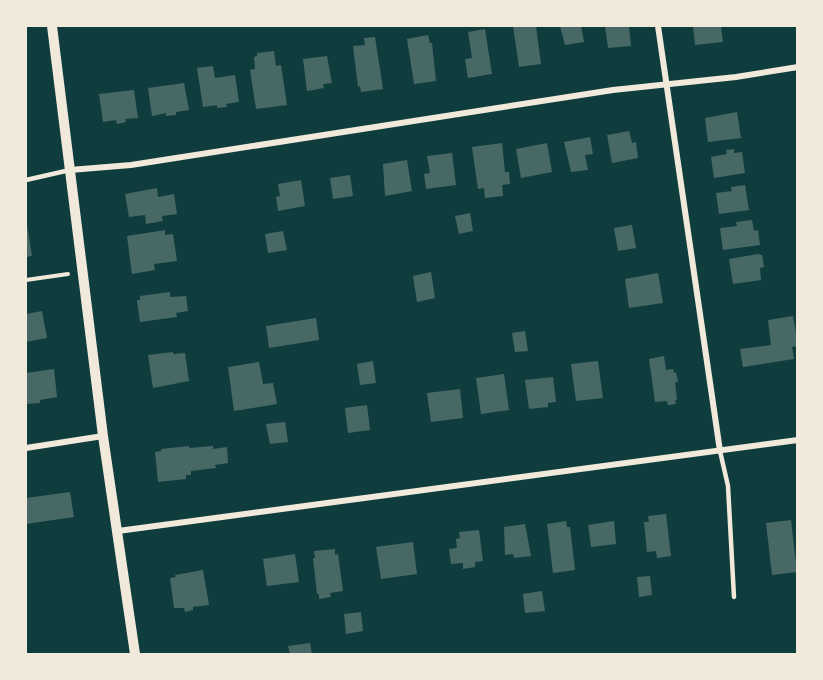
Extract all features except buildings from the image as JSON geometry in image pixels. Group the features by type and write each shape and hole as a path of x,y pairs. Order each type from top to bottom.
{"street":[{"path":"52,26 103,436 135,654"},
{"path":"658,26 720,451"},
{"path":"70,170 131,165 613,90 736,77 798,67"},
{"path":"26,448 103,436"},
{"path":"118,531 798,440"}],"lane":[{"path":"26,180 70,170"},
{"path":"720,451 728,486 734,597"}],"path":[{"path":"26,280 68,274"}]}
